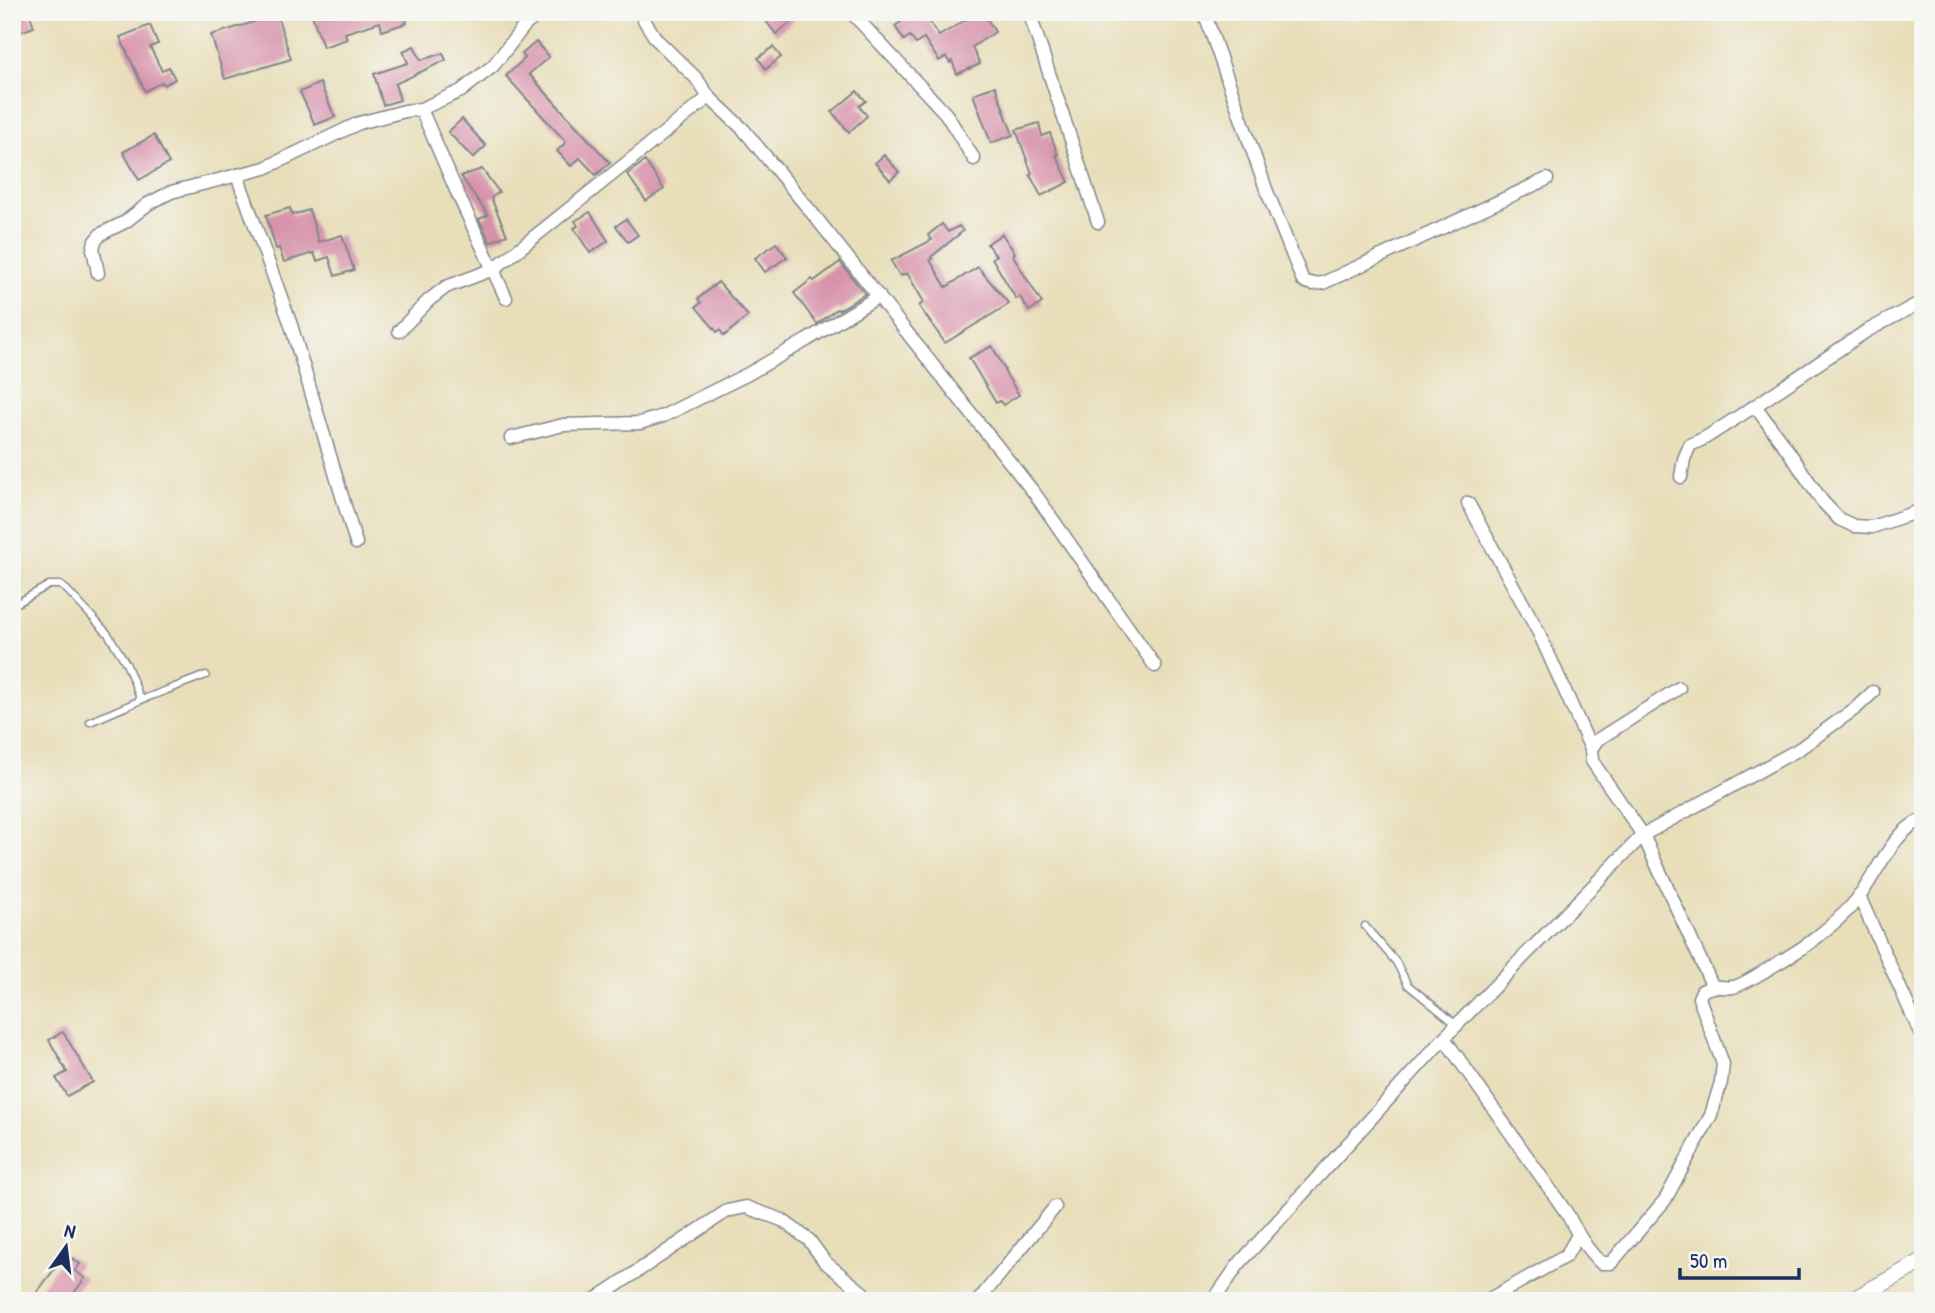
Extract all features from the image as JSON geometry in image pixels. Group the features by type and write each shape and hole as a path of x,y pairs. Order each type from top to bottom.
{"street":[{"path":"98,274 93,249 95,241 101,234 125,222 148,204 170,192 265,168 359,123 421,109 461,90 493,66 525,25 541,12"},
{"path":"639,12 656,39 743,130 879,296 1035,494 1155,666"},
{"path":"851,12 946,114 974,159"},
{"path":"1029,12 1098,222"},
{"path":"1204,12 1266,188 1303,281 1323,283 1546,179"},
{"path":"399,331 429,300 446,287 494,269 709,97"},
{"path":"421,109 506,298"},
{"path":"237,175 292,325 356,543"},
{"path":"511,438 563,425 640,423 663,415 748,374 879,296"},
{"path":"1681,477 1690,445 1755,406 1865,332 1923,301"},
{"path":"1755,406 1822,501 1839,519 1854,526 1872,527 1923,512"},
{"path":"1468,503 1539,633 1591,749 1592,761 1643,835 1712,985"},
{"path":"1591,749 1597,740 1679,688"},
{"path":"1213,1301 1238,1265 1444,1038 1643,835 1799,749 1856,708 1873,692"},
{"path":"1444,1038 1568,1215 1590,1252 1601,1263 1611,1263 1665,1200 1711,1115 1721,1082 1723,1064 1699,998 1702,990 1712,985 1735,988 1809,943 1860,896 1893,844 1916,822 1923,819"},
{"path":"1860,896 1923,1039"},
{"path":"593,1301 727,1211 746,1207 782,1220 809,1240 825,1262 873,1301"},
{"path":"978,1301 1055,1207"},
{"path":"1486,1301 1566,1256 1578,1235"},
{"path":"1851,1301 1923,1261"}],"lane":[{"path":"12,606 48,585 60,585 67,590 107,634 126,663 141,700"},
{"path":"90,722 206,675"},
{"path":"1365,926 1396,961 1408,985 1457,1025"}],"building":[{"path":"12,12 29,12 34,27 15,34"},
{"path":"311,12 404,12 407,23 382,31 380,22 345,33 347,39 323,47"},
{"path":"759,12 804,12 776,34"},
{"path":"916,12 923,12 939,36 983,12 995,32 972,47 980,64 957,74 952,61 950,63 946,57 939,61 924,38 916,44 910,36 904,40 895,26"},
{"path":"277,15 291,59 225,79 211,35"},
{"path":"150,25 158,44 150,47 162,71 169,67 175,79 145,91 120,37"},
{"path":"536,42 549,57 529,74 610,163 596,175 580,158 571,166 557,151 566,142 506,76 525,58 522,54"},
{"path":"414,46 421,60 443,53 446,60 395,84 400,100 383,105 374,74 408,63 403,51"},
{"path":"773,47 781,57 766,69 758,58"},
{"path":"320,83 335,117 315,125 300,92"},
{"path":"995,86 1013,135 991,143 973,94"},
{"path":"857,91 866,101 859,106 867,116 849,132 832,112"},
{"path":"462,119 486,146 473,158 448,132"},
{"path":"1039,123 1042,136 1050,133 1056,155 1069,182 1041,196 1030,175 1032,174 1016,130"},
{"path":"154,135 169,163 139,180 123,152"},
{"path":"884,155 899,172 890,180 875,163"},
{"path":"645,161 664,189 646,201 627,174"},
{"path":"482,169 499,192 491,198 507,235 490,242 479,219 488,215 461,176"},
{"path":"290,208 292,215 309,210 319,242 342,235 354,270 335,276 329,257 317,261 314,253 284,262 279,248 276,249 266,215"},
{"path":"590,212 608,241 590,253 574,228 578,226 575,221"},
{"path":"626,219 638,235 628,242 616,226"},
{"path":"942,224 948,232 959,226 963,231 930,260 946,287 978,267 1009,304 945,343 919,306 924,302 907,273 900,276 891,261 932,240 928,235"},
{"path":"1002,234 1042,303 1029,311 1020,297 1016,299 992,258 996,256 987,244"},
{"path":"776,243 787,257 765,272 755,258"},
{"path":"840,262 865,294 837,309 817,324 794,293"},
{"path":"718,282 748,316 724,336 720,330 717,332 696,307 701,303 698,299"},
{"path":"992,346 1019,395 1003,405 1000,401 996,403 969,358"},
{"path":"63,1032 93,1082 67,1096 56,1078 67,1072 49,1040"},
{"path":"66,1254 80,1264 75,1271 85,1278 68,1301 48,1301 37,1292"}]}
